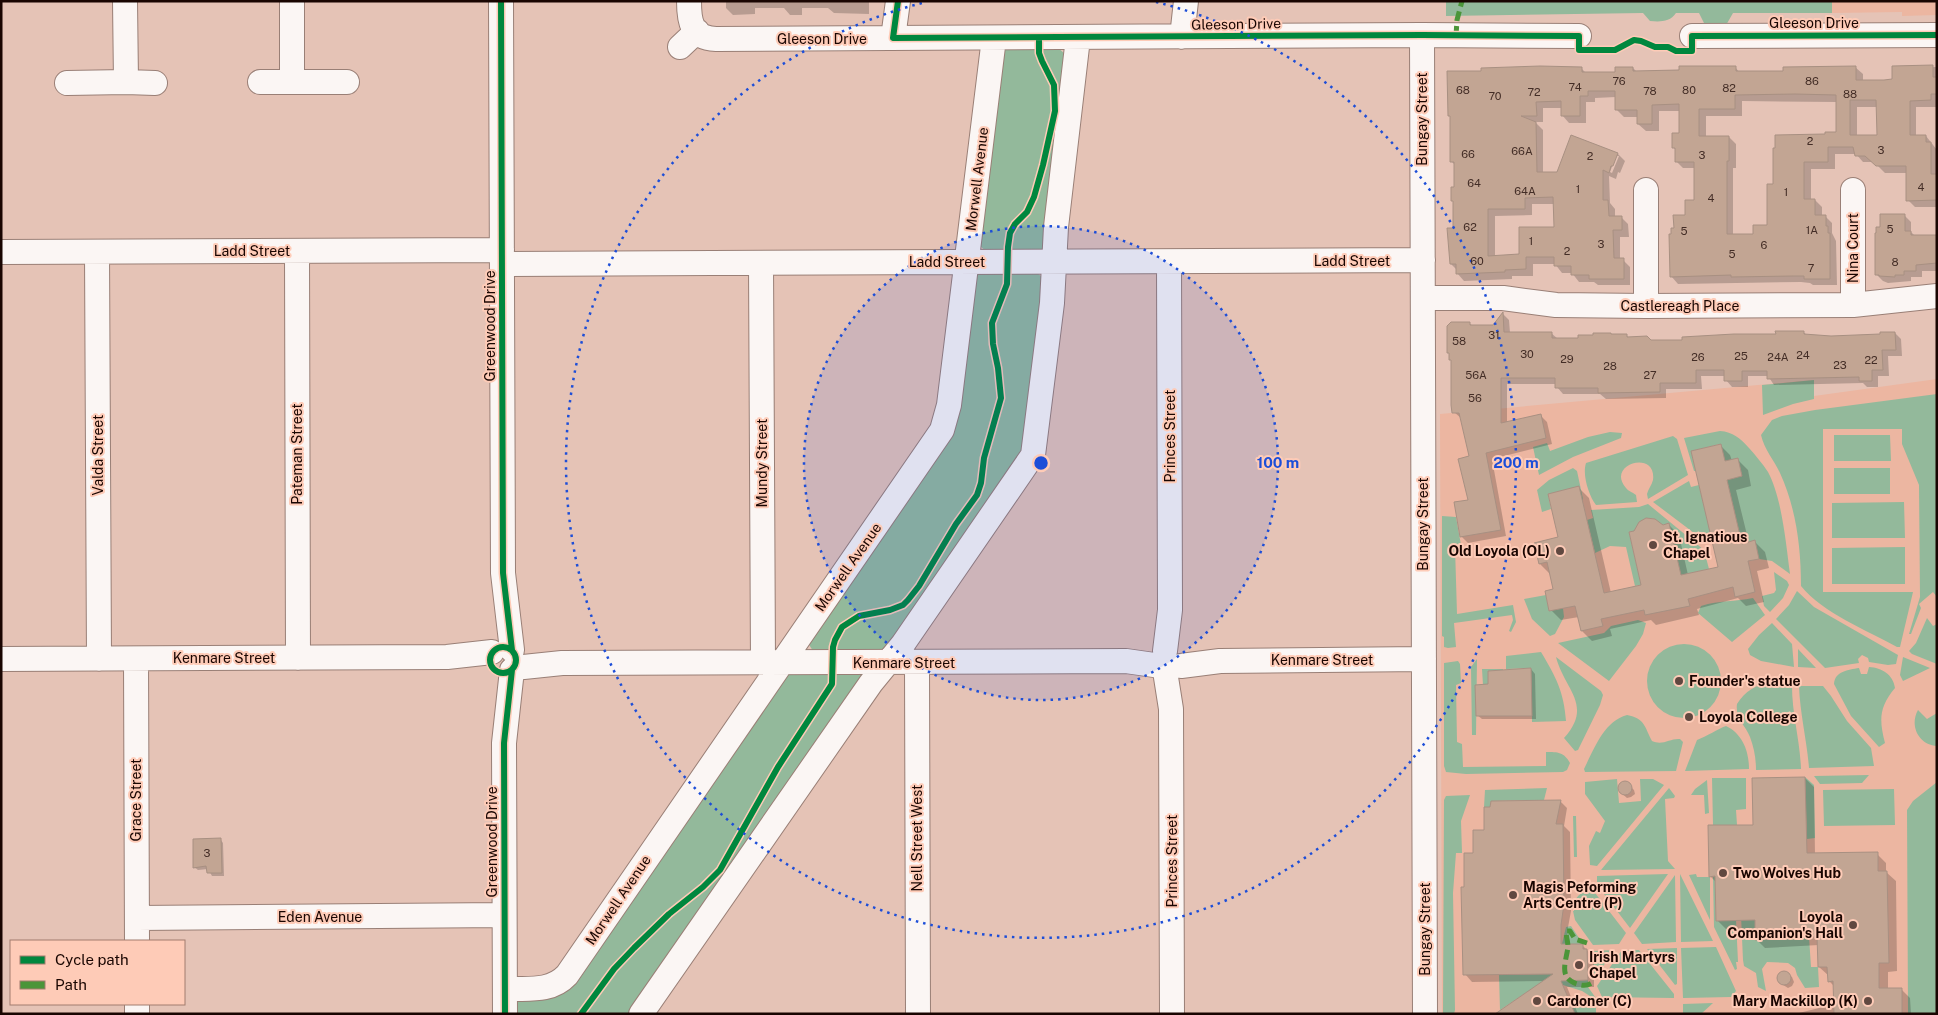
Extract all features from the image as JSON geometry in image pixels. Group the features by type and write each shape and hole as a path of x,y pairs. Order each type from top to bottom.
{"street":[{"path":"125,1 126,82"},
{"path":"292,1 292,82"},
{"path":"495,1 501,1"},
{"name":"Greenwood Drive","path":"501,1 505,1014"},
{"name":"Gleeson Drive","path":"689,1 690,24 688,39 705,37 716,39 1182,38 1422,35 1579,36"},
{"path":"893,38 898,1"},
{"path":"1182,38 1186,1"},
{"name":"Bungay Street","path":"1422,35 1425,1014"},
{"name":"Gleeson Drive","path":"1692,36 1937,35"},
{"name":"Morwell Avenue","path":"504,989 550,987 567,975 656,844 772,663 942,430 949,405 994,38"},
{"path":"641,1014 871,684 904,644 1033,455 1052,303 1056,227 1078,38"},
{"path":"67,83 155,82"},
{"path":"260,82 347,82"},
{"path":"1646,190 1646,306"},
{"name":"Nina Court","path":"1853,190 1853,305"},
{"name":"Ladd Street","path":"1,252 296,251 761,263 1423,260"},
{"name":"Pateman Street","path":"296,251 298,658"},
{"name":"Valda Street","path":"97,252 99,659"},
{"name":"Princes Street","path":"1169,262 1172,1014"},
{"name":"Mundy Street","path":"761,263 772,663"},
{"name":"Castlereagh Place","path":"1423,298 1503,298 1556,305 1646,306 1853,305 1937,296"},
{"name":"Kenmare Street","path":"1,659 447,657 562,663 917,663 1424,659"},
{"name":"Grace Street","path":"136,659 137,940"},
{"name":"Nell Street West","path":"917,663 918,1014"},
{"name":"Eden Avenue","path":"137,918 504,915"}],"shaded area":[{"path":"1832,1 1937,1 1937,15 1902,16 1902,12 1832,13"},
{"name":"Loyola College","path":"1937,379 1937,1014 1442,1014 1440,414 1814,380 1814,396"}],"green space":[{"path":"1446,1 1832,1 1832,13 1733,13 1725,27 1706,27 1699,13 1676,13 1664,21 1650,21 1643,13 1446,16"},
{"path":"1057,47 1065,54 1044,247 1041,250 987,252 980,246 1003,51 1006,49"},
{"path":"983,272 1037,273 1042,277 1030,445 887,651 813,651 808,643 942,441 972,279 977,274"},
{"path":"1814,380 1814,399 1793,404 1763,415 1762,385"},
{"path":"1937,394 1937,597 1933,592 1919,604 1921,608 1911,634 1909,634 1920,597 1919,485 1902,444 1902,429 1823,429 1823,592 1913,592 1900,647 1897,647 1833,613 1810,596 1801,586 1799,542 1794,514 1780,473 1761,435 1772,420 1782,416"},
{"path":"1720,431 1733,434 1739,438 1768,472 1780,508 1790,574 1772,561 1759,559 1755,541 1742,544 1727,480 1742,476 1738,459 1725,461 1720,444 1692,451 1696,471 1694,471 1684,438"},
{"path":"1610,432 1622,433 1621,438 1573,457 1539,475 1533,447 1547,443 1550,451 1588,437"},
{"path":"1834,435 1890,435 1891,461 1834,461"},
{"path":"1673,436 1677,439 1688,475 1648,499 1647,494 1653,480 1652,470 1648,465 1633,463 1622,472 1621,479 1627,489 1636,495 1637,502 1596,505 1587,485 1586,463"},
{"path":"1573,468 1577,471 1583,503 1579,487 1548,494 1551,509 1542,512 1537,490 1549,480"},
{"path":"1834,468 1890,468 1890,494 1834,494"},
{"path":"1689,481 1691,487 1699,485 1711,533 1698,536 1653,502"},
{"path":"1904,502 1905,538 1832,538 1832,503"},
{"path":"1648,504 1704,550 1709,569 1673,577 1679,567 1669,524 1661,525 1655,519 1646,518 1636,531 1629,532 1639,576 1648,583 1635,586 1626,547 1610,546 1595,553 1587,520 1593,518 1591,510 1639,507"},
{"path":"1442,516 1456,517 1461,545 1455,547 1457,614 1513,605 1516,622 1511,632 1509,631 1513,620 1512,615 1454,623 1456,647 1444,647 1444,637 1442,636"},
{"path":"1905,547 1905,584 1832,584 1832,548"},
{"path":"1774,572 1787,581 1789,585 1783,598 1770,612 1764,606 1762,596 1774,593 1776,590"},
{"path":"1797,591 1814,607 1898,655 1896,664 1888,665 1869,662 1868,658 1862,655 1858,659 1859,663 1825,668 1776,619 1789,605"},
{"path":"1546,595 1549,611 1563,608 1564,617 1555,634 1550,636 1532,619 1524,599"},
{"path":"1753,598 1765,615 1732,642 1698,613 1701,606 1708,604"},
{"path":"1927,618 1933,626 1937,624 1937,664 1909,651 1916,643"},
{"path":"1638,620 1646,623 1643,634 1609,681 1558,643 1604,633 1611,626"},
{"path":"1772,623 1792,644 1794,667 1761,661 1750,655 1748,649"},
{"path":"1684,644 1705,650 1715,660 1721,681 1715,702 1705,712 1684,718 1663,712 1653,702 1647,681 1653,660 1663,650"},
{"path":"1798,649 1816,668 1798,667"},
{"path":"1541,652 1558,685 1566,721 1532,722 1531,668 1506,669 1506,656"},
{"path":"1556,657 1601,691 1603,695 1578,750 1575,751 1564,738 1573,726 1577,716 1577,706"},
{"path":"1903,657 1930,668 1903,681 1900,675"},
{"path":"1477,659 1476,735 1472,735 1471,667"},
{"path":"1458,661 1460,664 1461,683 1456,685 1457,742 1462,744 1463,767 1546,766 1546,752 1550,752 1560,753 1565,757 1570,763 1567,770 1563,772 1466,774 1446,772 1444,766 1444,663"},
{"path":"1869,667 1889,675 1895,688 1883,708 1881,720 1885,743 1879,747 1851,716 1834,684 1837,676 1843,672 1859,668 1861,674 1867,674"},
{"path":"1482,669 1503,669 1503,671 1488,671 1488,688 1483,685"},
{"path":"860,672 863,675 636,1014 516,1014 517,1003 520,999 545,995 785,674"},
{"path":"1771,682 1792,686 1801,769 1756,770 1753,745 1737,713 1737,704 1751,689"},
{"path":"1799,686 1823,686 1847,721 1871,748 1874,766 1809,768"},
{"path":"1918,710 1927,719 1937,713 1937,746 1925,742 1917,734 1915,716"},
{"path":"1627,715 1641,721 1652,741 1660,743 1680,739 1683,742 1676,771 1585,772 1584,769 1606,729 1619,718"},
{"path":"1726,726 1737,734 1744,744 1748,756 1749,769 1685,771 1697,740"},
{"path":"1869,775 1862,783 1820,784 1814,776"},
{"path":"1805,777 1814,785 1815,838 1807,839"},
{"path":"1712,778 1746,778 1746,809 1736,810 1737,825 1713,825"},
{"path":"1617,779 1619,803 1641,801 1640,779 1653,779 1664,785 1597,866 1590,865 1589,846 1596,831 1600,833 1605,821 1585,794 1585,782"},
{"path":"1707,780 1709,813 1705,814 1704,795 1691,795 1695,789"},
{"path":"1937,782 1937,1014 1908,1014 1907,810 1913,801"},
{"path":"1547,788 1544,800 1491,801 1490,807 1484,807 1485,790"},
{"path":"1669,788 1675,796 1674,798 1665,799 1668,861 1675,869 1601,870"},
{"path":"1894,789 1895,825 1824,826 1823,790"},
{"path":"1470,795 1461,821 1462,853 1456,853 1453,893 1455,1010 1454,1014 1443,1014 1444,800 1446,796"},
{"path":"1573,816 1576,816 1577,857 1574,857"},
{"path":"1668,874 1630,928 1597,885 1597,876"},
{"path":"1680,874 1713,941 1681,942"},
{"path":"1696,874 1697,877 1710,877 1710,920 1689,875"},
{"path":"1675,875 1676,942 1642,944 1634,933"},
{"path":"1715,876 1716,921 1736,920 1738,962 1736,962 1737,969 1735,970 1714,927 1713,877"},
{"path":"1588,889 1592,889 1626,933 1619,944 1593,945 1575,920 1573,911 1575,901 1578,896 1588,891"},
{"path":"1740,893 1755,919 1755,940 1809,937 1811,967 1818,967 1819,987 1805,988 1795,968 1788,963 1767,962 1762,969 1766,991 1758,987 1756,973 1744,966"},
{"path":"1571,926 1583,944 1574,944 1571,981 1588,980 1588,987 1598,1001 1582,991 1563,985 1532,1000 1527,992 1500,1010 1499,975 1561,974 1561,948 1566,927"},
{"path":"1716,947 1736,991 1731,997 1683,998 1681,948"},
{"path":"1677,948 1677,984 1675,985 1647,949"},
{"path":"1614,950 1594,980 1593,951"},
{"path":"1622,950 1639,950 1674,994 1674,998 1602,997 1597,986"},
{"path":"1578,998 1596,1006 1596,1014 1575,1014 1570,1002"},
{"path":"1713,1003 1701,1014 1683,1014 1683,1004"}],"building":[{"path":"1933,65 1933,77 1937,77 1937,94 1931,94 1931,100 1910,101 1910,135 1926,135 1926,142 1931,142 1931,174 1937,174 1937,200 1906,201 1906,166 1876,166 1865,156 1855,156 1853,147 1828,147 1828,162 1804,162 1804,199 1815,199 1815,215 1826,215 1826,226 1828,226 1828,233 1830,233 1830,279 1804,279 1804,276 1731,277 1731,275 1670,277 1669,234 1671,234 1671,228 1674,228 1673,215 1685,215 1685,200 1694,200 1694,162 1675,162 1675,148 1672,148 1672,133 1679,133 1679,104 1652,105 1652,124 1637,124 1637,110 1615,110 1615,91 1588,91 1588,96 1580,96 1580,116 1561,116 1561,101 1536,102 1537,116 1521,116 1536,122 1537,172 1557,172 1571,135 1618,153 1609,173 1603,170 1603,200 1608,200 1609,216 1622,216 1622,230 1613,230 1614,258 1624,258 1624,279 1589,279 1589,275 1571,275 1571,266 1554,266 1554,257 1526,257 1526,269 1505,270 1505,272 1456,274 1456,264 1450,264 1447,228 1453,228 1451,187 1454,187 1454,162 1450,162 1450,116 1448,116 1447,71 1481,71 1481,68 1540,66 1582,67 1582,72 1615,72 1615,67 1633,67 1633,71 1679,70 1679,66 1736,66 1736,71 1783,71 1783,67 1856,66 1856,80 1884,80 1892,79 1892,66","holes":["1735,95 1836,95 1836,132 1775,135 1773,184 1767,184 1767,225 1753,225 1753,234 1727,234 1729,136 1699,136 1699,109 1735,109","1850,100 1876,100 1877,135 1850,135","1553,197 1554,227 1519,227 1519,254 1488,256 1488,209 1525,209 1525,198"]},
{"path":"1880,214 1905,214 1905,231 1911,231 1911,235 1937,235 1937,263 1916,265 1916,271 1904,271 1904,275 1895,275 1895,277 1875,275 1875,233 1876,227 1880,227"},
{"path":"1503,312 1504,332 1552,332 1552,338 1578,338 1578,335 1593,335 1593,333 1627,334 1627,337 1647,336 1651,340 1682,340 1682,337 1776,334 1775,331 1804,331 1804,334 1831,336 1895,332 1896,350 1882,350 1883,370 1872,370 1872,381 1859,381 1859,377 1767,379 1767,371 1742,371 1742,381 1724,381 1724,370 1696,370 1696,383 1660,383 1660,392 1598,393 1598,388 1555,388 1555,378 1501,378 1501,423 1541,414 1546,438 1486,453 1501,530 1460,537 1454,502 1468,500 1458,459 1469,456 1459,413 1452,413 1451,360 1449,360 1449,353 1447,353 1447,326 1451,322 1470,322 1470,325 1493,325"},
{"name":"Old Loyola (OL)","path":"1721,444 1725,461 1738,458 1742,476 1727,480 1742,544 1755,540 1759,559 1748,561 1755,592 1735,597 1733,587 1688,599 1690,606 1645,615 1644,610 1601,619 1603,626 1581,631 1575,606 1549,611 1545,591 1553,589 1547,562 1539,564 1534,543 1558,537 1548,494 1579,486 1604,593 1641,585 1629,532 1634,531 1639,522 1646,518 1655,519 1663,525 1669,523 1681,575 1718,567 1691,451"},
{"path":"1531,668 1532,716 1476,716 1475,685 1488,684 1488,671"},
{"path":"1805,777 1807,853 1878,852 1878,871 1887,871 1889,963 1879,963 1879,988 1902,988 1902,1014 1834,1014 1833,981 1828,982 1827,967 1818,967 1817,936 1755,940 1755,920 1716,921 1715,876 1709,877 1708,825 1753,825 1752,778"},
{"path":"1622,781 1628,781 1632,788 1628,795 1622,795 1618,791 1618,785"},
{"name":"Magis Peforming Arts Centre (P)","path":"1561,800 1556,824 1563,824 1564,904 1561,944 1583,944 1583,949 1587,949 1588,980 1561,981 1575,1014 1495,1014 1553,974 1463,975 1461,887 1464,887 1464,853 1473,853 1473,830 1484,830 1484,807 1490,807 1491,801"},
{"path":"221,838 222,873 207,873 206,866 193,868 193,839"},
{"path":"1781,971 1787,971 1791,978 1787,985 1781,985 1777,981 1777,975"}],"marked path":[{"path":"1456,36 1457,20 1462,1"},
{"path":"1587,943 1575,939 1570,931 1566,931 1568,947 1565,974 1567,978 1577,984 1588,985 1592,983"}],"cycle path":[{"path":"501,1 503,573 512,650"},
{"path":"898,1 893,38 1579,36 1579,50 1615,50 1634,40 1655,47 1668,47 1676,51 1692,51 1692,36 1937,35"},
{"path":"581,1014 614,969 634,948 669,914 703,887 720,870 778,767 832,684 833,647 842,627 859,616 890,610 903,605 919,586 956,524 977,495 981,483 984,458 1001,398 993,344 992,323 1007,284 1010,233 1015,224 1027,212 1034,197 1055,111 1054,85 1039,53 1039,38"},
{"path":"503,647 513,650 516,660 513,670 503,673 493,670 490,660 493,650 503,647"},
{"path":"505,1014 504,743 512,670"}],"place":[{"name":"St. Ignatious Chapel","path":"1653,545"},
{"name":"Old Loyola (OL)","path":"1560,551"},
{"name":"Founder's statue","path":"1679,681"},
{"name":"Loyola College","path":"1689,717"},
{"name":"Two Wolves Hub","path":"1723,873"},
{"name":"Magis Peforming Arts Centre (P)","path":"1513,895"},
{"name":"Loyola Companion's Hall","path":"1853,925"},
{"name":"Irish Martyrs Chapel","path":"1579,965"},
{"name":"Cardoner (C)","path":"1537,1001"},
{"name":"Mary Mackillop (K)","path":"1868,1001"}]}
